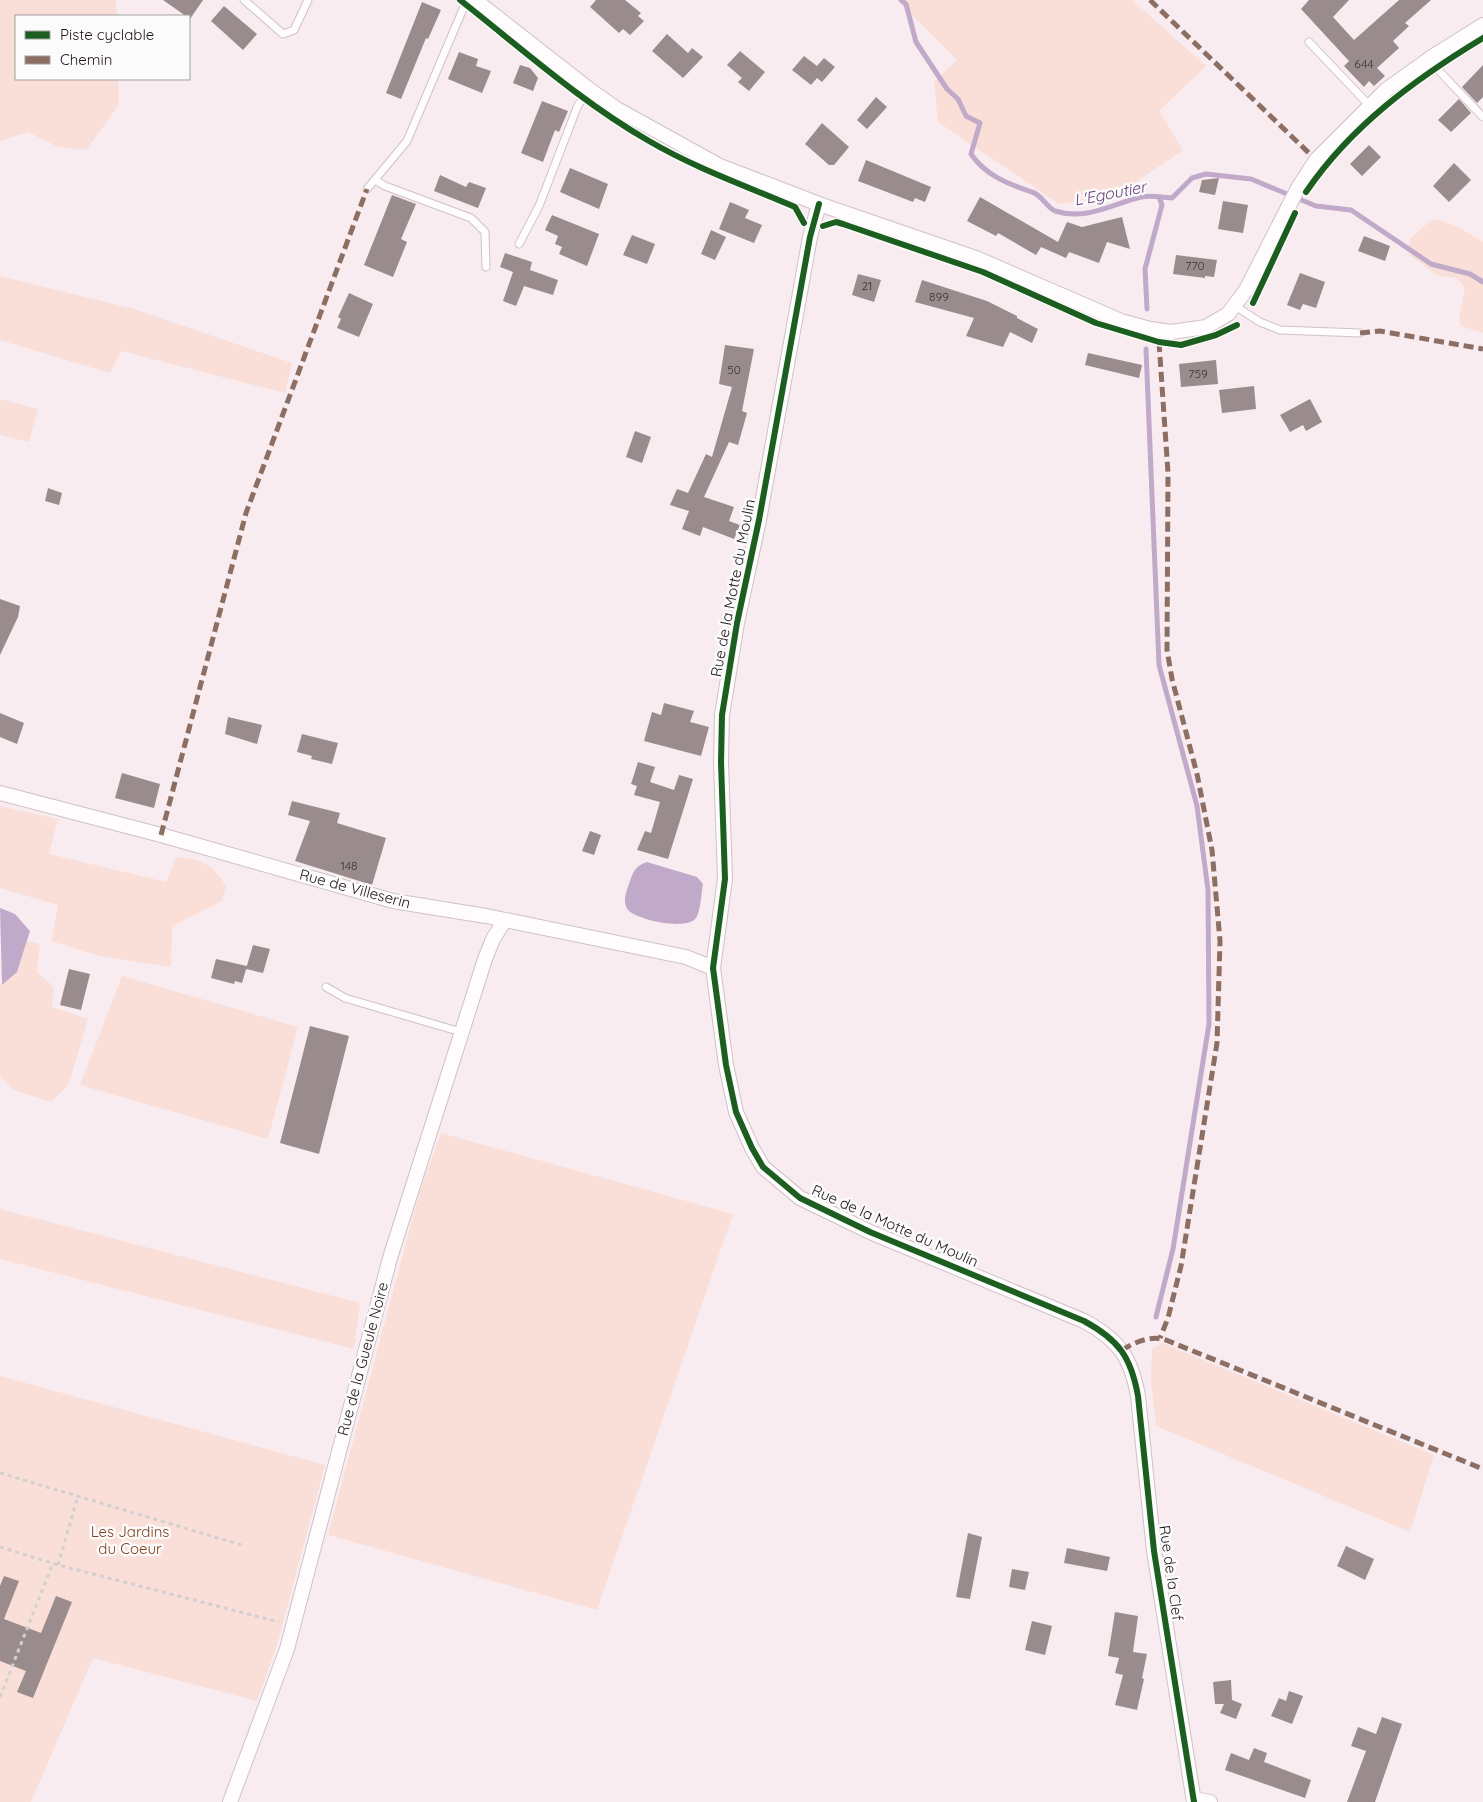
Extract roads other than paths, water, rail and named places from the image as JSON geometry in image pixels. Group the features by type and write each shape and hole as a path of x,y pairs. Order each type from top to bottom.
{"street":[{"path":"475,0 617,109 720,166 819,204 976,258 1100,312 1150,329 1171,332 1206,327 1228,314 1246,290 1298,188 1316,160 1362,116 1369,104 1432,57 1483,25"},
{"name":"Rue de la Motte du Moulin","path":"819,204 810,237 759,520 737,624 722,715 721,762 725,879 713,968 726,1065 736,1112 752,1148 763,1167 778,1182 800,1198 870,1232 1084,1321 1111,1338 1122,1350"},
{"name":"Rue de Villeserin","path":"0,793 161,835 385,899 505,920 686,957 713,968"},
{"name":"Rue de la Gueule Noire","path":"230,1802 287,1649 390,1258 493,939 505,920"},
{"name":"Rue de la Clef","path":"1122,1350 1134,1372 1138,1396 1154,1551 1194,1800"},
{"path":"1194,1800 1210,1802"}],"lane":[{"path":"244,0 282,34 294,30 308,0"},
{"path":"367,188 407,141 463,9 469,0"},
{"path":"1309,42 1369,104"},
{"path":"1432,57 1441,73 1483,117"},
{"path":"519,244 539,206 578,105 590,90"},
{"path":"375,180 385,186 471,218 485,232 486,267"},
{"path":"1235,306 1260,322 1280,330 1360,333"},
{"path":"326,987 345,998 462,1032"}],"waterway":[{"name":"L'Egoutier","path":"901,0 906,4 916,42 947,89 958,99 966,116 980,123 971,154 990,173 1035,194 1055,211 1066,214 1088,213 1141,197 1172,198 1192,178 1206,174 1251,179 1316,206 1351,210 1431,264 1470,274 1483,282"},
{"path":"1147,309 1145,269 1162,205 1159,197"},
{"path":"1146,349 1159,665 1197,806 1208,890 1209,1024 1173,1249 1156,1317"}],"park label":[{"name":"Les Jardins du Coeur","path":"130,1540"}]}
